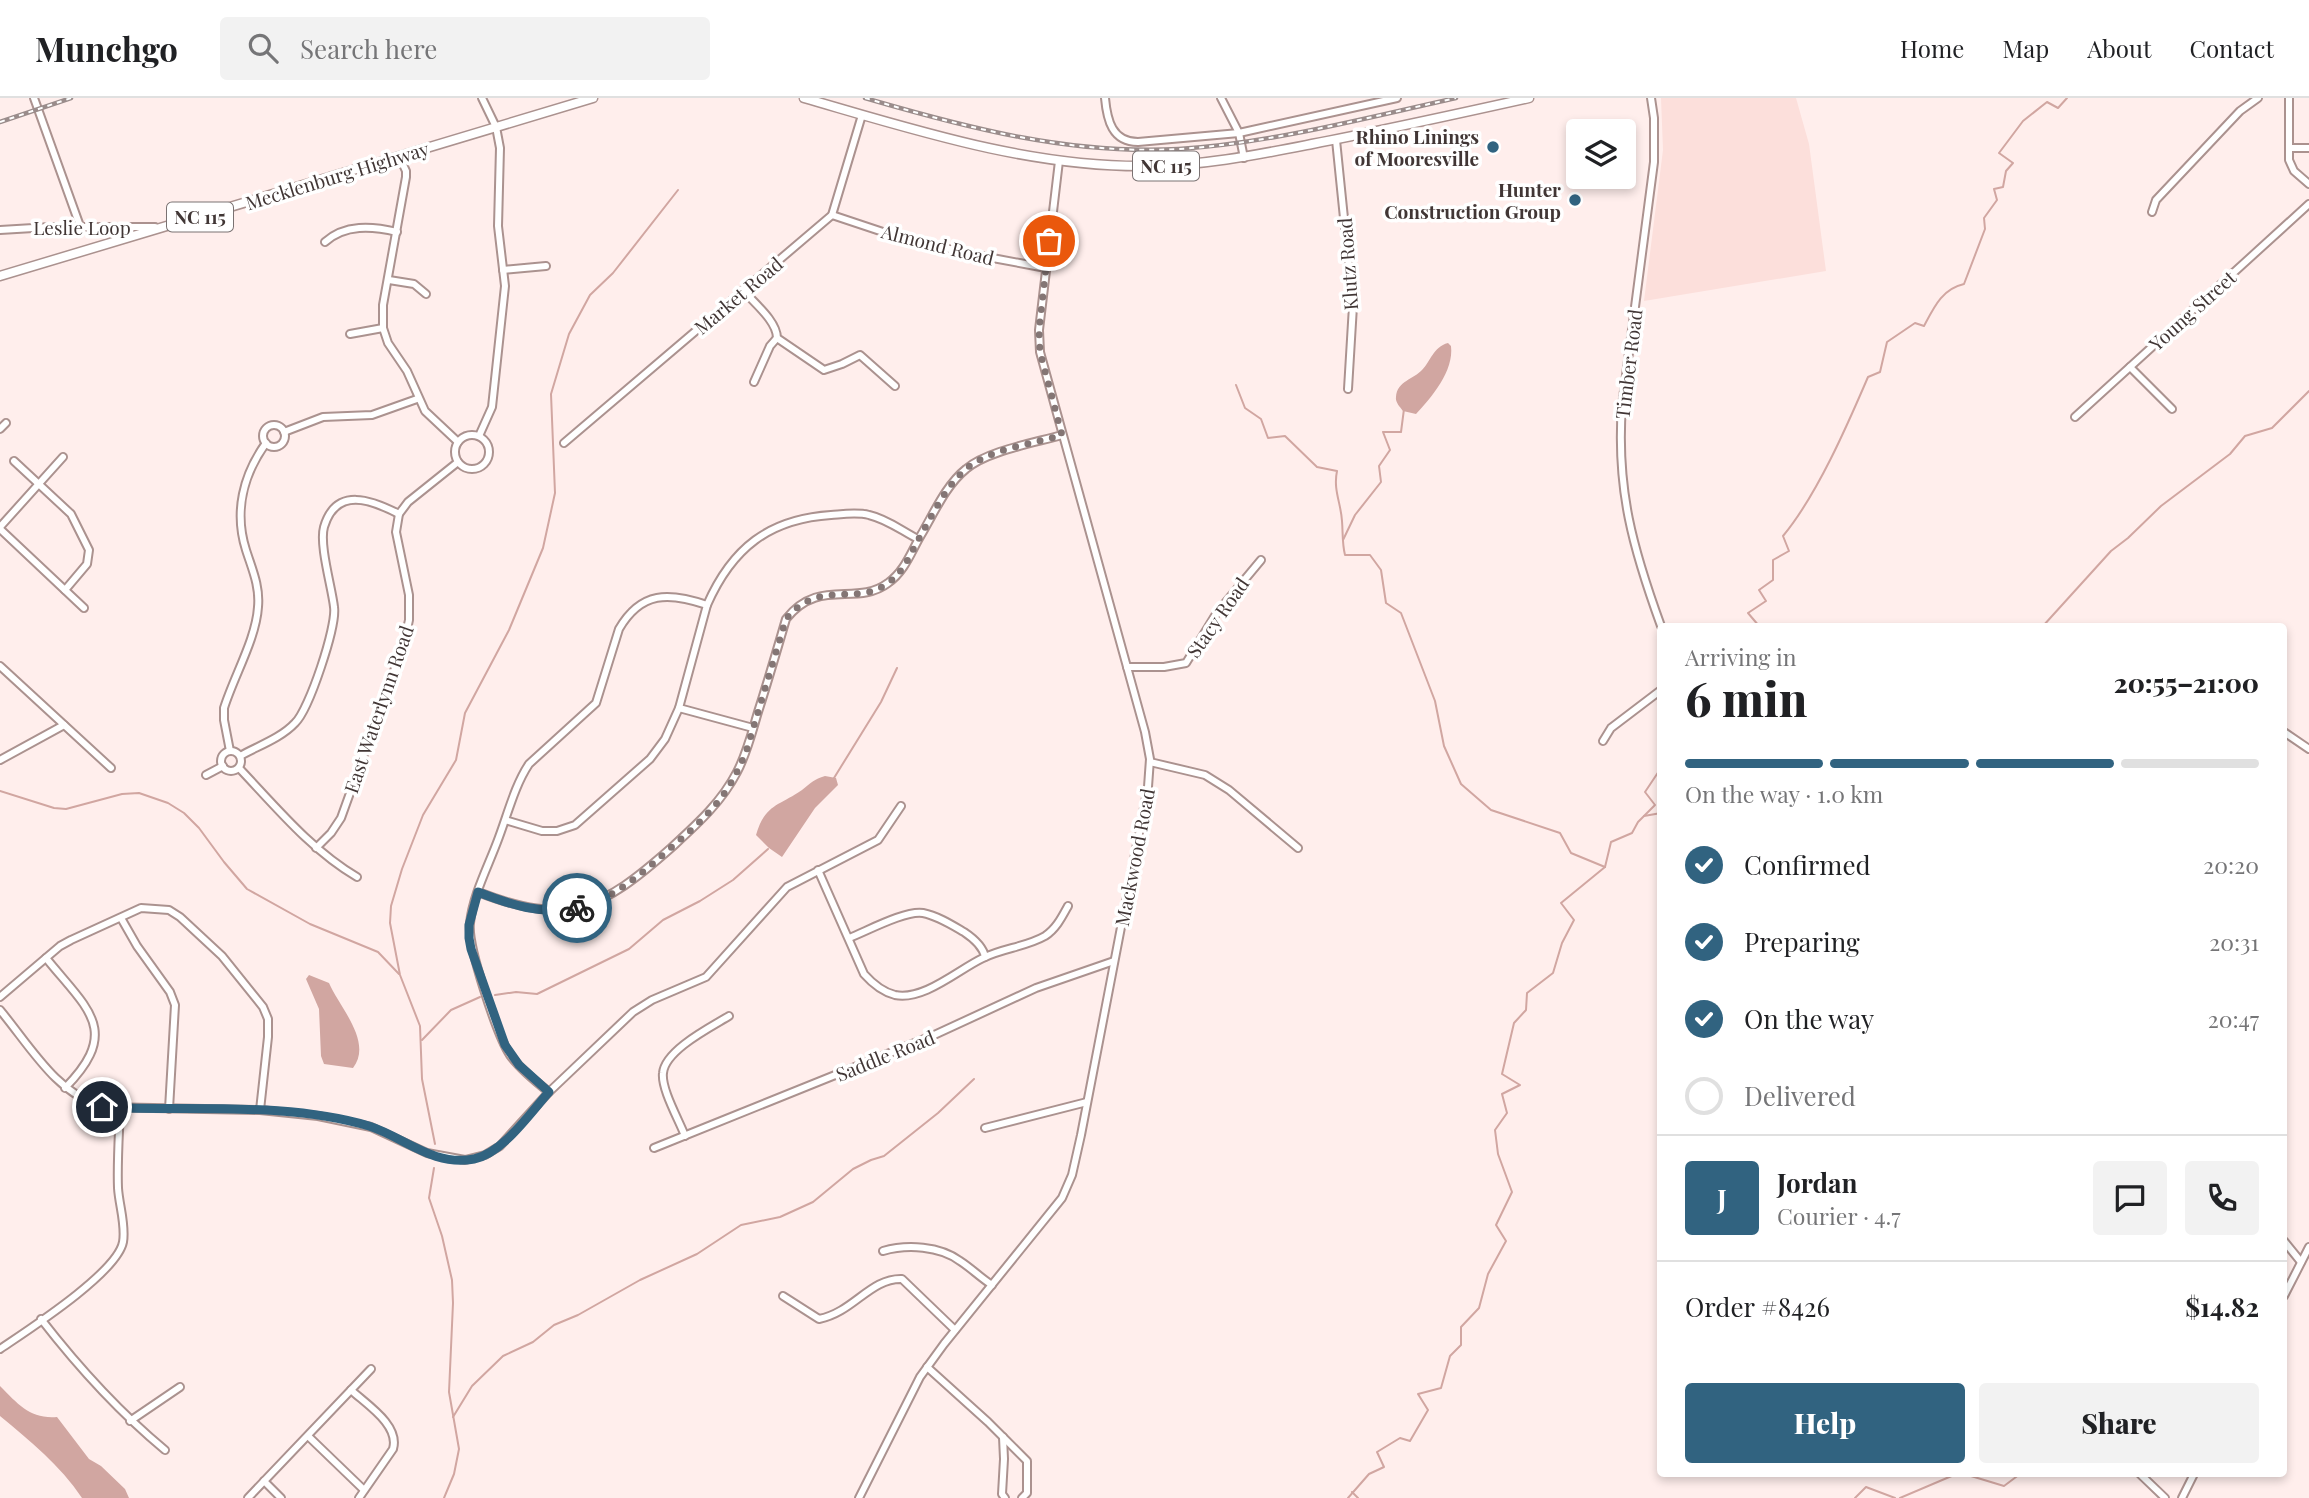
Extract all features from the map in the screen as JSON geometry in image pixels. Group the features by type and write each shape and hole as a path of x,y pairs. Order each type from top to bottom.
{"main road":[{"name":"Mecklenburg Highway","path":"0,276 593,98"},
{"name":"NC 115","path":"804,98 986,147 1059,161 1143,166 1185,165 1244,158 1529,98"}],"street":[{"path":"34,98 80,226"},
{"path":"479,436 492,407 505,286 498,226 500,148 496,127 482,98"},
{"path":"1105,98 1108,122 1113,131 1129,142 1239,133 1397,98"},
{"path":"1221,98 1239,133 1244,158"},
{"name":"Timber Road","path":"1651,98 1654,162 1622,406 1620,444 1626,516 1637,558 1660,623"},
{"path":"2152,212 2156,200 2165,190 2240,111 2258,98"},
{"path":"2290,98 2289,160 2294,171 2309,184"},
{"path":"831,215 862,115"},
{"name":"Klutz Road","path":"1336,140 1353,306 1348,389"},
{"path":"2289,148 2309,148"},
{"path":"399,156 406,177 383,305 383,328 388,343 407,371 417,399 430,418 458,442"},
{"name":"Mackwood Road","path":"859,1498 927,1367 1062,1198 1072,1175 1148,788 1150,762 1145,732 1040,352 1039,330 1059,161"},
{"name":"Young Street","path":"2075,417 2309,204"},
{"name":"Almond Road","path":"831,215 898,237 1046,268"},
{"name":"Market Road","path":"564,443 831,215"},
{"name":"Leslie Loop","path":"0,230 80,226 164,227"},
{"path":"324,243 337,233 353,228 367,227 397,232"},
{"path":"503,270 546,266"},
{"path":"389,280 414,284 426,294"},
{"path":"743,290 777,331 777,338 770,346 754,382"},
{"path":"350,334 383,328"},
{"path":"777,338 824,370 842,365 860,355 895,386"},
{"path":"2130,367 2172,409"},
{"path":"284,432 323,417 372,415 417,399"},
{"path":"0,429 6,423"},
{"path":"276,425 284,432 280,445 273,447 266,443 263,434 269,426 276,425"},
{"path":"468,435 479,436 488,447 485,463 472,469 458,462 455,449 458,442 468,435"},
{"path":"478,892 528,908 554,911 592,904 613,895 667,851 718,803 737,772 786,619 794,610 815,597 863,592 885,586 901,572 948,488 965,469 996,453 1062,435"},
{"path":"230,751 223,720 224,708 254,626 258,602 256,579 242,532 241,508 246,480 266,443"},
{"path":"63,457 0,528 84,608"},
{"path":"15,461 71,514 89,550 87,564 65,590"},
{"path":"240,756 291,727 306,707 335,619 323,539 328,517 338,507 356,499 378,503 399,514 408,502 458,462"},
{"path":"505,820 542,831 557,831 575,825 650,759 665,739 679,708 707,605 722,574 740,552 763,534 790,522 822,515 862,513 887,522 918,539"},
{"name":"East Waterlynn Road","path":"316,848 341,818 404,643 409,603 397,532 399,514"},
{"name":"Stacy Road","path":"1128,667 1164,667 1186,663 1216,614 1261,560"},
{"path":"549,1092 511,1056 497,1025 469,938 469,925 478,892 522,775 529,764 596,703 619,629 632,611 650,600 670,595 707,605"},
{"path":"0,666 111,768"},
{"path":"1603,741 1611,728 1657,693"},
{"path":"679,708 753,728"},
{"path":"0,760 64,725"},
{"path":"2287,734 2309,749"},
{"path":"230,751 240,756"},
{"path":"223,766 223,756 230,751"},
{"path":"239,768 240,756"},
{"path":"1150,762 1181,768 1213,780 1229,790 1298,848"},
{"path":"223,766 230,771 239,768"},
{"path":"206,775 223,766"},
{"path":"239,768 316,848 333,863 358,877"},
{"path":"0,1010 65,1088 86,1102 102,1107 260,1110 318,1116 364,1125 427,1153 465,1160 485,1156 500,1146 549,1092 633,1012 652,1000 706,978 788,887 878,840 886,832 901,806"},
{"path":"818,870 864,974 875,985 895,995 912,994 937,985 985,957 1045,936 1059,923 1068,906"},
{"path":"0,997 71,940 141,908 169,910 222,956 263,1007 268,1019 260,1110"},
{"path":"849,938 909,914 922,913 949,923 972,937 984,950 985,957"},
{"path":"121,918 137,946 170,992 175,1005 169,1109"},
{"path":"46,958 89,1010 96,1029 90,1056 83,1069 65,1088"},
{"name":"Saddle Road","path":"654,1148 932,1036 1047,983 1114,961"},
{"path":"685,1136 664,1085 663,1072 668,1060 680,1049 729,1016"},
{"path":"985,1128 1087,1102"},
{"path":"0,1349 90,1284 111,1265 122,1246 123,1227 118,1184 120,1108"},
{"path":"2287,1245 2301,1262"},
{"path":"2287,1290 2309,1247"},
{"path":"883,1251 895,1248 934,1250 958,1259 992,1286"},
{"path":"783,1296 819,1319 831,1317 849,1307 874,1286 891,1279 902,1279 956,1330"},
{"path":"41,1319 73,1360 130,1421 165,1450"},
{"path":"927,1367 1027,1461 1027,1493 1021,1498"},
{"path":"248,1498 371,1369"},
{"path":"130,1421 180,1387"},
{"path":"351,1390 388,1426 394,1434 395,1443 359,1498"},
{"path":"308,1436 364,1490"},
{"path":"1003,1437 1002,1494 1005,1498"},
{"path":"2143,1477 2165,1498"},
{"path":"2182,1498 2192,1477"},
{"path":"264,1481 281,1498"}],"shaded area":[{"path":"1661,98 1796,98 1809,144 1826,271 1644,301 1663,150"},
{"path":"1448,343 1451,346 1451,355 1441,383 1416,414 1403,411 1396,399 1399,387 1419,373 1439,348"},
{"path":"825,776 836,778 838,785 815,808 782,857 756,835 764,817 768,811"},
{"path":"309,975 329,983 353,1025 359,1047 353,1068 324,1064 321,1056 319,1009 306,979"},
{"path":"0,1386 19,1405 32,1413 57,1417 89,1459 101,1466 125,1489 129,1498 82,1498 54,1464 0,1416"}],"waterway":[{"path":"1756,623 1748,613 1766,601 1759,590 1773,580 1773,560 1789,551 1783,536 1819,481 1868,377 1880,372 1887,342 1915,323 1924,326 1944,294 1964,284 1985,229 1984,218 1997,200 1994,189 2003,187 2006,171 2013,163 1999,153 2023,121 2047,102 2058,108 2067,98"},
{"path":"435,1144 422,1079 420,1026 400,975 390,923 391,906 423,815 456,760 465,713 509,630 543,548 555,493 551,394 569,334 590,295 613,273 678,190"},
{"path":"1236,385 1245,408 1261,419 1268,438 1285,436 1317,467 1337,471 1336,484 1345,555 1370,555 1381,570 1386,603 1401,613 1435,701 1444,746 1461,784 1491,810 1560,833 1571,853 1605,867"},
{"path":"2046,623 2111,551 2161,506 2230,454 2245,436 2272,428 2309,391"},
{"path":"1343,540 1355,515 1381,482 1379,466 1390,450 1383,432 1401,432 1404,409"},
{"path":"834,778 881,702 897,668"},
{"path":"1348,1498 1369,1474 1384,1467 1377,1452 1400,1438 1410,1441 1428,1410 1418,1394 1441,1388 1450,1356 1461,1345 1461,1327 1479,1308 1488,1274 1506,1241 1496,1225 1512,1192 1498,1154 1495,1130 1507,1113 1502,1094 1520,1085 1502,1074 1514,1023 1526,1010 1527,993 1553,973 1562,943 1574,920 1561,903 1605,867 1611,842 1632,833 1638,822 1655,805 1645,792 1657,774"},
{"path":"0,791 54,808 66,809 122,794 139,793 168,803 184,813 199,828 247,889 310,924 378,952 399,974"},
{"path":"1644,816 1657,814"},
{"path":"495,995 516,992 537,994 629,949 663,920 733,880 768,849"},
{"path":"422,1040 451,1010 480,997"},
{"path":"453,1417 472,1386 503,1356 533,1342 554,1325 697,1254 741,1225 780,1217 813,1202 853,1169 884,1156 938,1113 974,1079"},
{"path":"434,1168 429,1198 442,1236 452,1280 449,1392 459,1449 454,1474 444,1498"},
{"path":"1900,1498 1949,1477"},
{"path":"1974,1477 2004,1486 2016,1477"},
{"path":"1855,1498 1866,1487 1895,1498"},
{"path":"1352,1492 1358,1498"}],"railway":[{"path":"0,122 71,98"},
{"path":"865,98 1020,137 1098,148 1138,150 1179,149 1249,141 1318,129 1456,98"}],"way so far":[{"path":"577,908 603,900 625,887 718,803 746,752 786,619 794,610 815,597 863,592 885,586 901,572 948,488 965,469 996,453 1062,435 1040,352 1039,330 1049,241"}],"place":[{"name":"Rhino Linings of Mooresville","path":"1493,147"},
{"name":"Hunter Construction Group","path":"1575,200"}],"route":[{"path":"102,1107 260,1110 334,1118 371,1127 413,1149 427,1153 465,1160 485,1156 500,1146 549,1092 511,1056 497,1025 469,938 469,925 478,892 541,911 577,908"}]}
